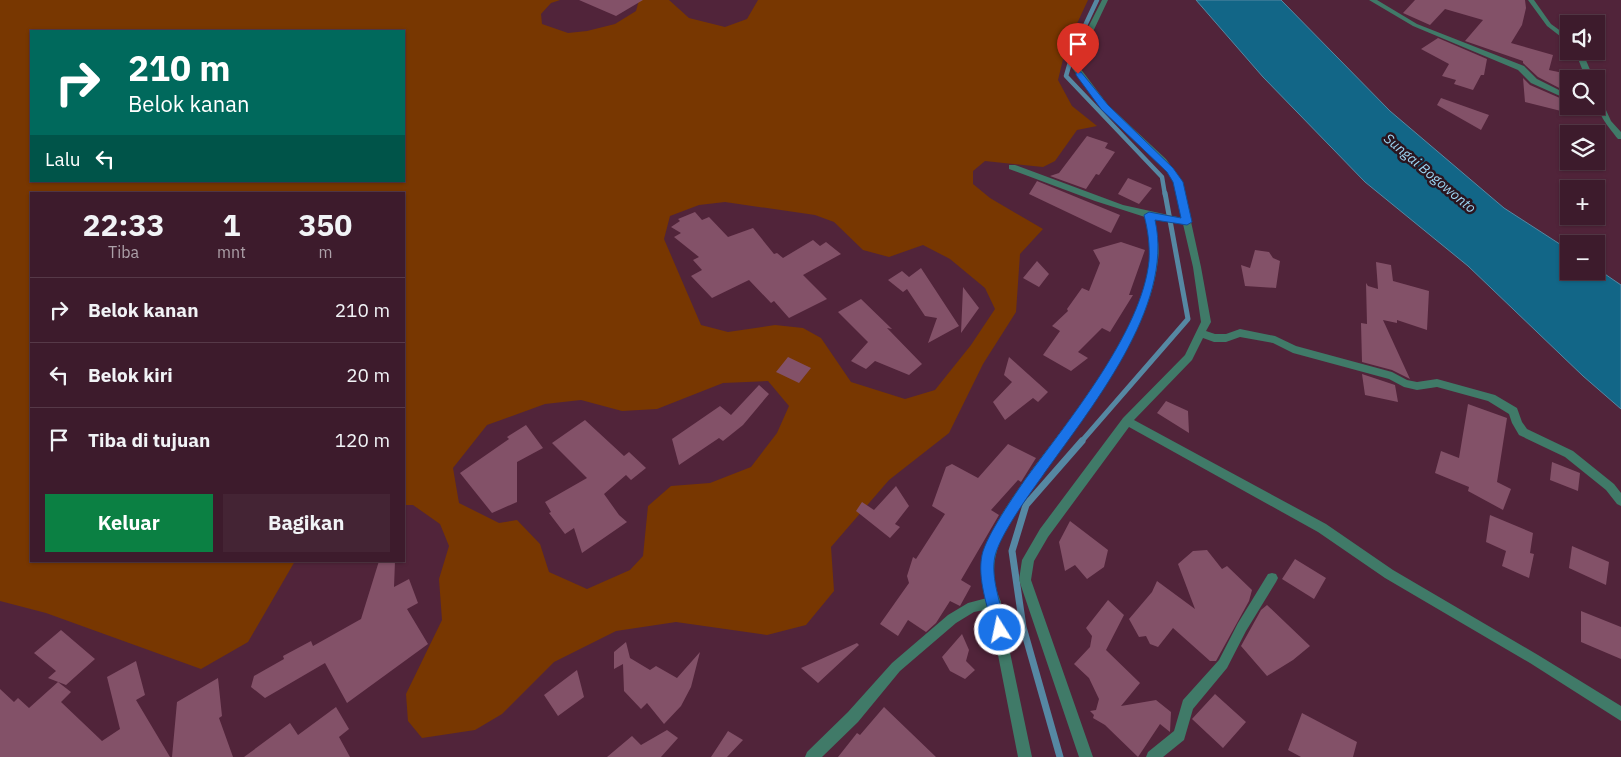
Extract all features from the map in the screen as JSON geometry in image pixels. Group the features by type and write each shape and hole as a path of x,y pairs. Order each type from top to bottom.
{"street":[{"path":"1086,757 1025,580 1025,570 1028,560 1044,533 1127,422 1189,357 1206,322 1184,222 1178,182 1170,170 1104,107 1076,68 1077,57 1105,0"},
{"path":"1372,0 1415,25 1521,68 1534,81 1560,94"},
{"path":"1531,0 1549,25 1560,34"},
{"path":"1604,115 1621,137"},
{"path":"1012,167 1103,201 1153,216 1184,222"},
{"path":"1025,757 995,602 987,571 988,554 1014,505 1093,396 1134,325 1149,285 1154,260 1153,216"},
{"path":"1201,333 1214,338 1226,338 1240,333 1275,340 1293,349 1392,376 1410,385 1417,386 1437,383 1491,398 1513,411 1517,424 1524,432 1569,454 1610,487 1621,501"},
{"path":"1127,422 1322,528 1389,574 1534,659 1621,714"},
{"path":"1153,757 1179,735 1188,704 1223,664 1242,627 1272,578"},
{"path":"812,757 853,717 896,667 952,619 972,607 995,602"}],"shaded area":[{"path":"0,0 560,0 551,3 541,14 542,24 568,33 587,31 615,24 636,11 639,0 669,0 689,18 725,27 747,19 758,0 1088,0 1066,47 1058,80 1072,106 1097,126 1077,130 1055,161 1043,167 985,161 973,171 973,184 990,198 1043,229 1020,254 1016,312 983,364 949,433 889,480 831,547 834,591 806,625 767,635 676,622 616,631 554,662 502,714 475,730 422,738 408,721 406,694 442,620 439,579 449,546 440,524 413,505 405,505 405,192 30,192 30,562 294,562 248,642 201,669 46,613 0,601","holes":["725,202 815,215 834,222 863,250 889,257 923,245 950,259 985,288 995,309 971,345 935,390 905,399 851,382 821,338 803,328 775,325 728,332 701,325 664,239 670,216 699,205","768,381 789,406 777,433 751,467 710,483 671,486 648,506 643,556 630,570 587,589 549,572 540,544 517,520 499,523 459,503 453,468 487,425 545,404 581,400 622,411 657,409 723,383"]}],"water":[{"name":"Sungai Bogowonto","path":"1196,0 1281,0 1390,111 1504,208 1560,244 1560,280 1605,280 1605,274 1621,285 1621,409 1583,376 1468,266 1365,182 1263,77"}],"building":[{"path":"579,0 643,0 616,16"},
{"path":"1415,0 1525,0 1526,8 1522,25 1511,43 1553,55 1549,70 1560,72 1560,88 1538,77 1523,61 1465,41 1483,20 1445,9 1430,25 1403,13"},
{"path":"1438,38 1487,59 1484,75 1481,75 1473,90 1454,84 1456,80 1442,76 1449,64 1421,49"},
{"path":"1523,78 1530,85 1560,98 1560,111 1525,102"},
{"path":"1441,98 1489,115 1481,130 1437,105"},
{"path":"1087,136 1108,143 1105,148 1115,152 1099,175 1096,174 1086,189 1050,176 1059,173"},
{"path":"1128,178 1152,188 1139,204 1118,194"},
{"path":"1037,181 1120,215 1111,233 1029,194"},
{"path":"695,212 702,220 709,217 728,237 753,228 774,254 777,253 783,258 813,240 820,246 826,242 841,254 803,275 827,299 789,318 774,301 771,303 749,280 712,298 691,276 702,270 693,260 699,257 674,237 681,233 671,227 680,221 678,219"},
{"path":"1121,242 1145,250 1129,295 1133,295 1110,332 1102,328 1078,352 1088,358 1071,371 1043,355 1060,331 1052,326 1068,311 1067,309 1082,288 1089,291 1100,263 1093,250"},
{"path":"1255,250 1269,252 1273,258 1280,261 1276,288 1245,286 1241,265 1250,268"},
{"path":"1037,261 1049,274 1039,287 1023,278"},
{"path":"1376,262 1391,265 1393,281 1429,291 1427,330 1397,320 1397,323 1383,320 1410,379 1392,370 1362,362 1361,323 1367,324 1366,283 1368,286 1378,289"},
{"path":"921,268 959,326 928,343 937,318 925,316 907,289 903,292 888,280 902,271 909,277"},
{"path":"963,287 979,308 961,333"},
{"path":"861,299 892,329 887,328 922,364 909,375 875,361 866,369 851,361 868,342 838,312"},
{"path":"788,357 811,368 799,383 776,372"},
{"path":"1009,357 1048,392 1038,402 1033,398 1005,420 993,402 1012,382 1004,375"},
{"path":"1362,374 1395,385 1398,402 1365,395"},
{"path":"759,385 769,394 743,425 723,441 719,438 679,465 672,439 720,406 731,415"},
{"path":"1166,401 1188,411 1189,433 1157,413"},
{"path":"1468,404 1507,418 1497,482 1511,489 1503,510 1468,491 1469,487 1435,473 1441,451 1459,458"},
{"path":"585,420 624,456 629,452 646,468 631,480 626,475 604,494 619,515 627,522 582,553 574,528 565,534 549,513 551,512 545,502 587,478 552,443"},
{"path":"526,425 543,448 517,462 517,502 492,513 460,473"},
{"path":"1008,444 1036,458 1021,482 1018,480 991,510 999,515 961,580 971,586 960,606 950,601 936,623 926,632 908,620 898,636 880,624 909,583 907,576 913,557 916,559 945,514 932,506 946,467 952,464 978,478"},
{"path":"1552,462 1580,473 1578,491 1550,480"},
{"path":"896,486 909,506 895,524 900,527 890,538 856,511 862,502 874,510"},
{"path":"1490,515 1533,533 1530,553 1534,554 1529,578 1502,566 1506,551 1486,542"},
{"path":"1070,521 1108,550 1104,567 1087,579 1075,565 1065,571 1059,542"},
{"path":"1572,546 1609,562 1606,585 1569,568"},
{"path":"1207,550 1222,569 1227,566 1252,590 1249,601 1216,661 1210,661 1173,628 1158,647 1150,644 1146,636 1139,637 1129,619 1152,592 1157,581 1195,609 1178,564 1193,551"},
{"path":"1295,559 1326,578 1314,599 1282,579"},
{"path":"379,562 395,562 394,587 409,579 418,603 407,609 428,644 347,703 325,663 265,698 251,687 254,676 284,659 283,656 311,641 313,646 361,619"},
{"path":"1108,600 1124,615 1106,650 1140,683 1121,706 1156,700 1171,712 1170,732 1160,724 1138,757 1105,725 1093,718 1094,715 1090,711 1096,710 1099,699 1089,678 1074,664 1090,647 1092,636 1086,628"},
{"path":"1267,605 1310,646 1293,660 1267,676 1241,646 1261,610"},
{"path":"1581,611 1621,627 1621,659 1581,642"},
{"path":"61,630 95,659 66,685 48,678 56,671 34,653"},
{"path":"962,634 969,650 966,661 975,670 965,679 950,671 942,657"},
{"path":"626,642 630,658 650,670 656,666 677,678 700,652 691,687 681,706 664,724 647,703 641,709 624,691 623,664 614,669 614,652"},
{"path":"857,643 859,645 818,683 801,668"},
{"path":"136,661 145,695 136,700 170,757 0,757 0,689 14,702 18,698 29,708 58,682 71,692 61,702 102,741 120,729 107,677"},
{"path":"577,670 584,697 558,716 544,695"},
{"path":"218,678 222,716 219,718 233,757 172,757 177,702"},
{"path":"1215,694 1246,722 1223,748 1192,719"},
{"path":"336,707 349,729 339,737 350,757 244,757 290,723 298,735"},
{"path":"884,707 936,757 838,757 857,733 860,735"},
{"path":"1302,713 1357,742 1353,757 1301,757 1288,750"},
{"path":"667,730 678,738 661,757 607,757 632,736 641,745"},
{"path":"728,731 743,740 727,757 711,757"}],"waterway":[{"path":"1097,0 1074,49 1066,76 1162,177 1165,195"},
{"path":"1081,442 1188,319 1165,193"},
{"path":"1060,757 1023,627 1012,551 1026,505 1082,441"}],"route":[{"path":"1000,630 987,571 988,554 1014,505 1093,396 1134,325 1149,285 1154,260 1153,232 1149,215 1157,218 1187,222 1178,182 1170,170 1163,161 1104,107 1078,74"}]}
